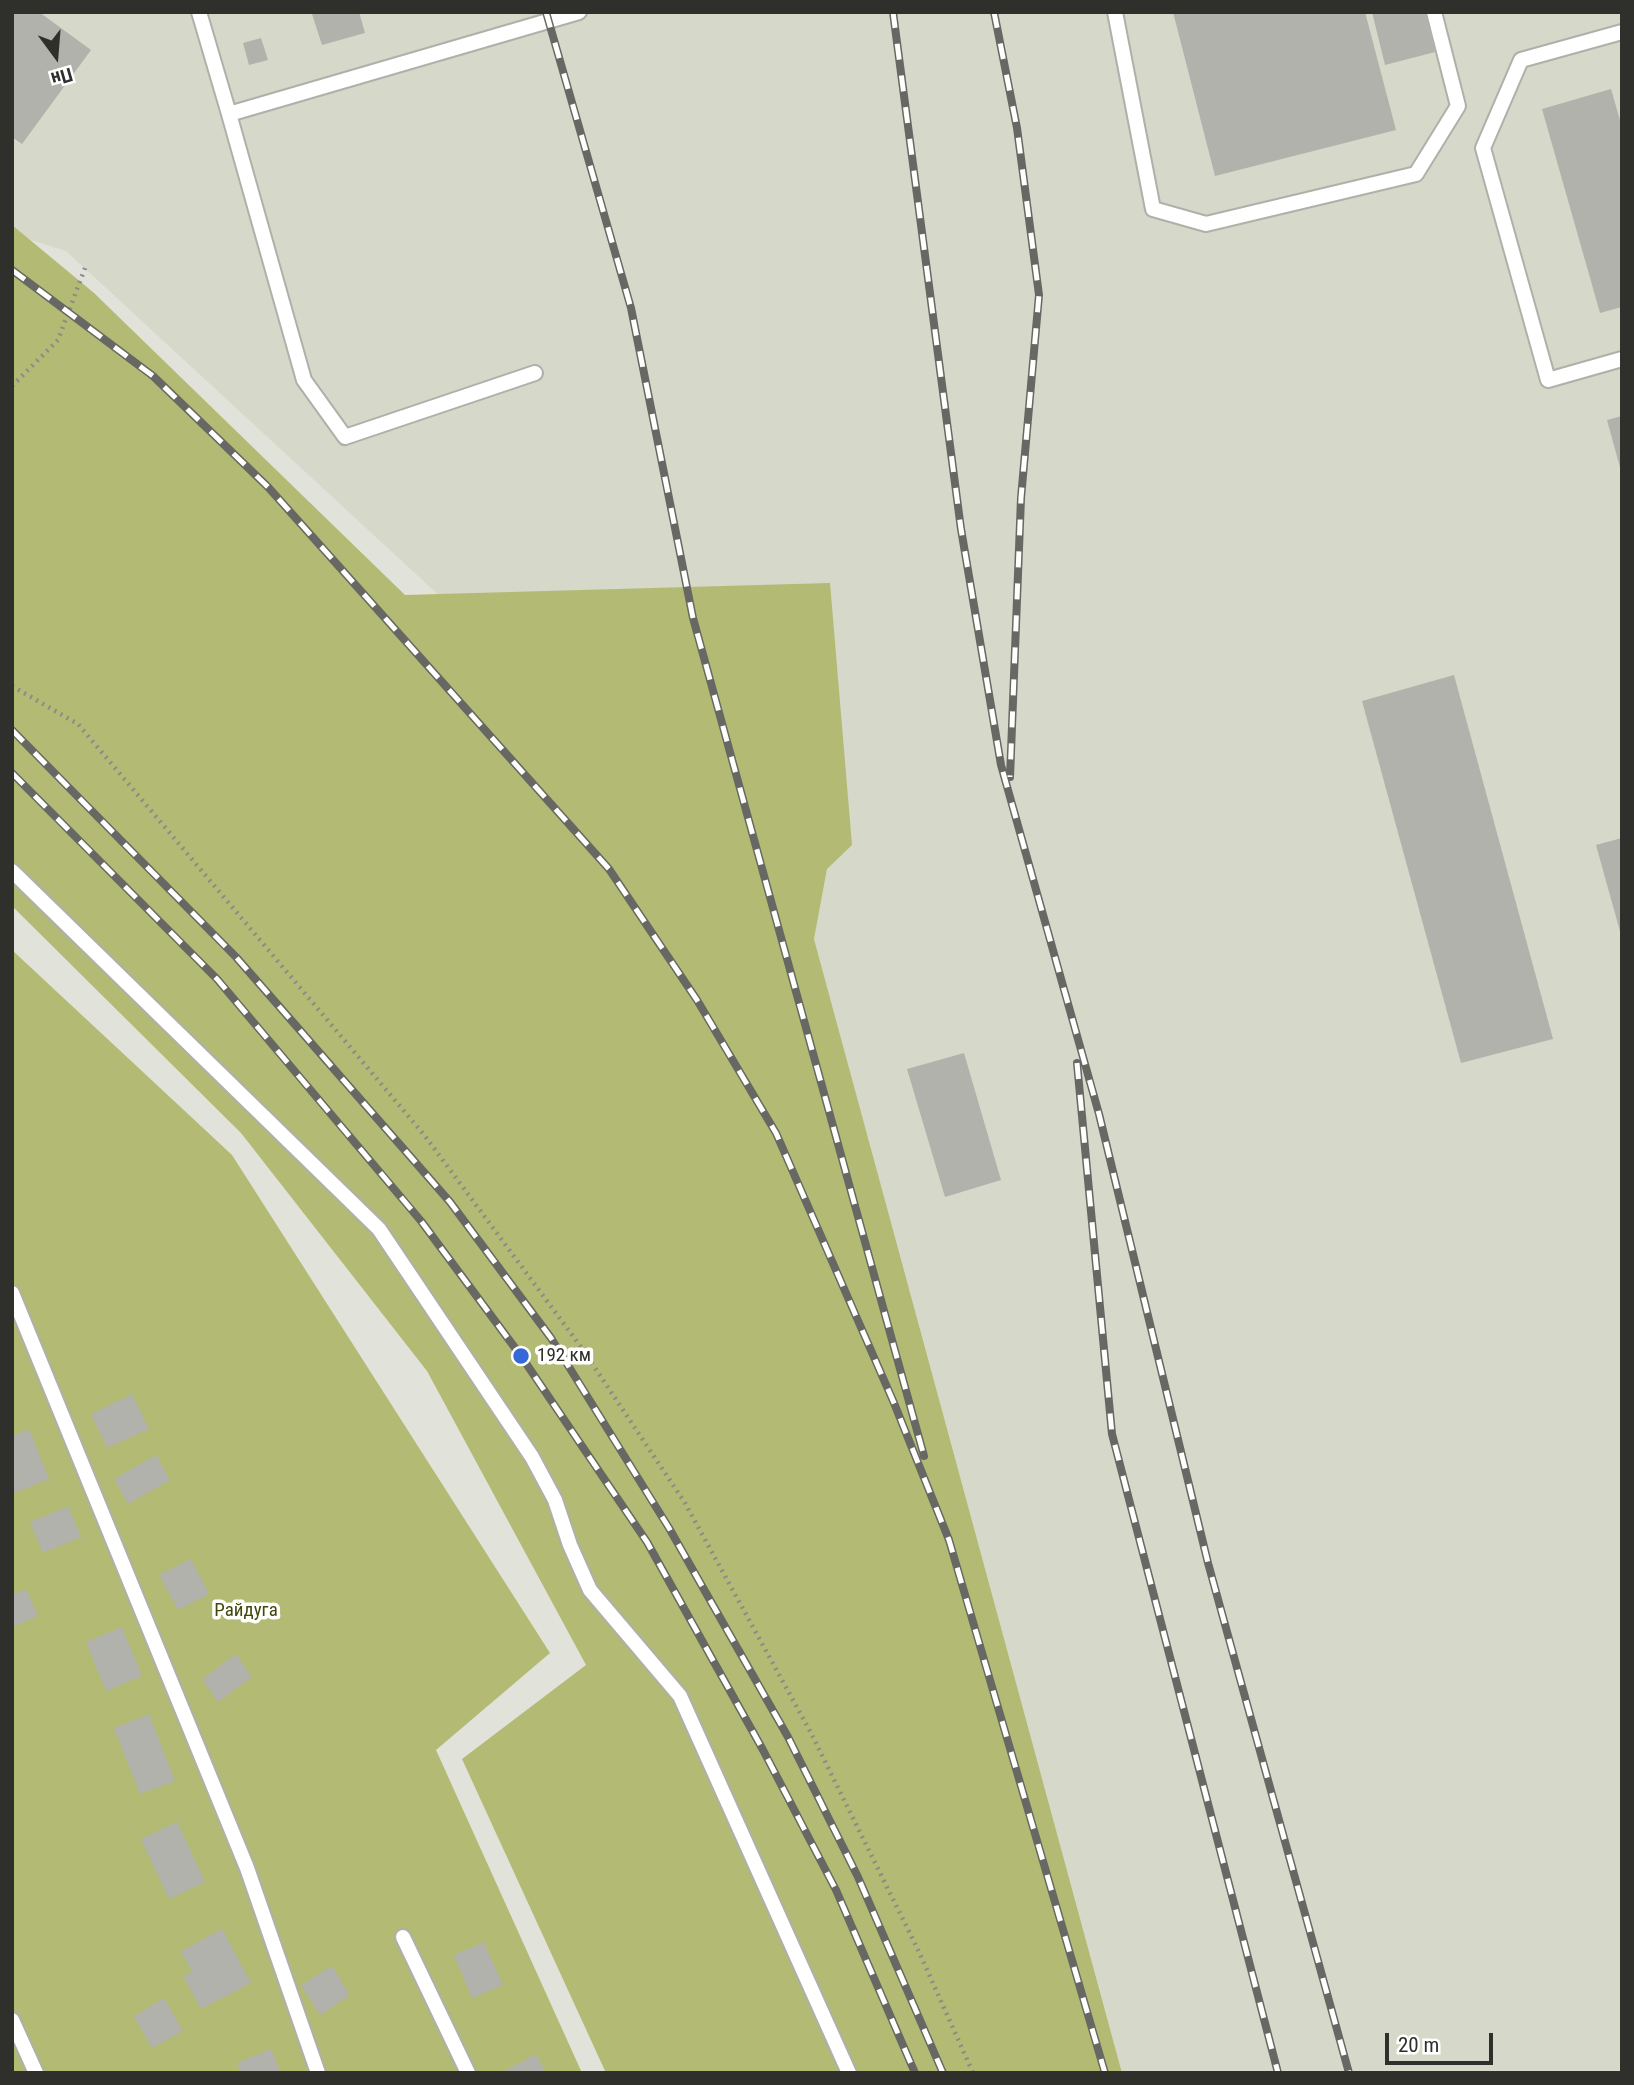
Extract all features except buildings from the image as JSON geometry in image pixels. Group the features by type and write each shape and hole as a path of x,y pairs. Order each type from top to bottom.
{"lane":[{"path":"199,12 225,119 304,380 345,437 535,373"},
{"path":"225,119 579,12"},
{"path":"1115,12 1153,209 1206,224 1416,174 1458,106 1434,12"},
{"path":"1622,32 1521,60 1483,148 1548,380 1622,359"},
{"path":"12,871 379,1229 532,1457 555,1500 570,1545 590,1590 680,1696 849,2073"},
{"path":"12,1293 247,1868 318,2073"},
{"path":"403,1937 468,2073"},
{"path":"12,2020 36,2073"}],"path":[{"path":"12,386 58,340 85,268"},
{"path":"12,686 78,723 425,1136 582,1347 685,1503 811,1733 920,1954 974,2073"}],"shaded area":[{"path":"12,12 1622,12 1622,2073 1122,2073 814,939 827,869 470,624 66,251 12,234"}],"green space":[{"path":"12,225 94,293 405,595 830,583 852,845 827,869 814,939 1122,2073 606,2073 462,1759 586,1665 427,1371 241,1133 12,906"},
{"name":"Райдуга","path":"12,950 232,1155 550,1653 436,1750 582,2073 12,2073"}],"railway":[{"path":"546,12 631,308 693,618 924,1456"},
{"path":"893,12 961,529 1001,765 1099,1114 1208,1563 1349,2073"},
{"path":"994,12 1017,128 1039,295 1021,498 1010,777"},
{"path":"12,270 153,376 268,487 609,869 697,1000 776,1133 894,1403 949,1540 1105,2073"},
{"path":"12,730 236,957 450,1202 551,1338 669,1528 788,1737 858,1877 943,2073"},
{"path":"12,773 217,979 421,1221 521,1356 647,1542 763,1750 836,1890 915,2073"},
{"path":"1077,1063 1112,1434 1278,2073"}],"place":[{"name":"192 км","path":"521,1356"}]}
